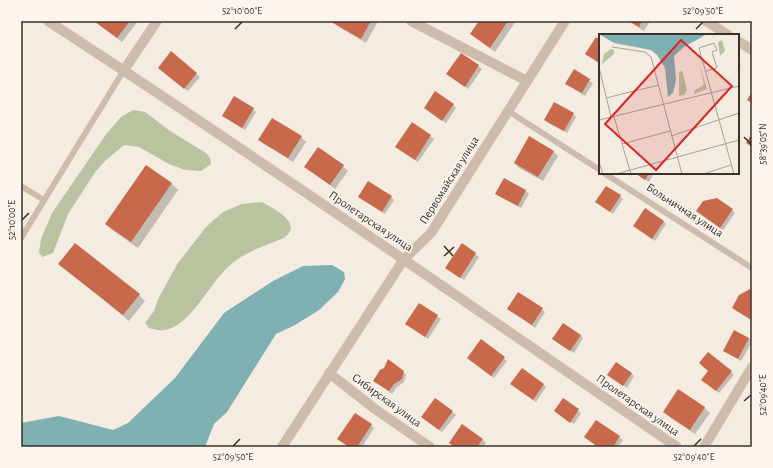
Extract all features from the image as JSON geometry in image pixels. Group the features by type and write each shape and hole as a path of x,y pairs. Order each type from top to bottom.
{"street":[{"name":"Пролетарская улица","path":"48,21 124,70 404,259 677,447"},
{"path":"124,70 157,21"},
{"path":"411,21 527,81"},
{"name":"Первомайская улица","path":"282,447 404,259 431,233 564,21"},
{"path":"706,21 726,34"},
{"path":"739,42 752,50"},
{"path":"704,447 752,367"},
{"name":"Сибирская улица","path":"329,373 375,409 430,447"}],"lane":[{"path":"21,238 124,70"},
{"path":"508,111 599,169"},
{"name":"Больничная улица","path":"606,174 752,268"},
{"path":"21,186 44,200"}],"green space":[{"path":"133,110 145,112 170,131 206,153 210,158 211,164 201,171 185,170 169,164 139,147 124,145 105,161 96,171 68,214 53,253 42,257 39,252 41,239 52,213 107,133 121,117"},
{"path":"262,202 280,213 289,222 291,227 284,238 254,250 234,262 221,274 191,313 173,327 164,330 149,328 145,323 154,311 158,299 178,263 206,227 223,212 242,204"}],"water":[{"path":"332,265 344,272 345,279 338,292 319,310 295,325 276,334 227,412 214,424 205,447 21,447 21,423 59,416 113,430 128,423 175,378 224,313 273,281 303,266"}],"building":[{"path":"94,21 130,21 117,38"},
{"path":"334,21 371,21 361,39 333,23"},
{"path":"479,21 508,21 490,48 470,34"},
{"path":"629,21 642,21 639,27"},
{"path":"596,37 599,39 599,63 585,54"},
{"path":"171,51 197,73 184,89 158,68"},
{"path":"461,53 479,65 465,87 446,74"},
{"path":"574,69 590,79 582,93 565,84"},
{"path":"435,91 454,104 442,121 424,108"},
{"path":"752,92 752,103 747,100"},
{"path":"234,96 254,108 242,128 222,116"},
{"path":"554,102 574,113 564,131 544,120"},
{"path":"272,118 302,136 288,158 258,140"},
{"path":"412,122 431,135 415,160 395,147"},
{"path":"752,133 752,147 746,143"},
{"path":"529,136 554,151 538,177 514,163"},
{"path":"318,147 344,165 330,185 304,167"},
{"path":"146,165 172,183 131,242 105,224"},
{"path":"636,174 648,174 645,180"},
{"path":"504,178 526,190 518,206 495,194"},
{"path":"368,181 392,196 382,212 358,197"},
{"path":"606,186 621,195 610,212 595,202"},
{"path":"717,198 733,209 720,228 696,211 703,201"},
{"path":"645,208 664,221 652,239 633,226"},
{"path":"75,243 140,294 123,315 58,264"},
{"path":"462,243 476,253 460,278 445,268"},
{"path":"752,288 752,320 732,308 739,295"},
{"path":"518,292 543,308 532,325 507,309"},
{"path":"419,303 438,315 425,337 405,324"},
{"path":"563,323 581,335 570,351 552,339"},
{"path":"734,330 749,338 738,359 723,351"},
{"path":"481,339 505,357 491,376 467,358"},
{"path":"708,352 732,371 716,391 701,380 708,371 699,363"},
{"path":"388,359 404,371 402,379 394,384 389,391 373,381 380,370 384,368"},
{"path":"616,362 632,373 623,386 607,375"},
{"path":"522,368 544,384 533,400 510,384"},
{"path":"678,389 705,407 690,430 663,412"},
{"path":"435,398 453,411 439,430 421,417"},
{"path":"563,398 579,409 570,423 554,411"},
{"path":"355,413 372,424 357,447 349,447 337,439"},
{"path":"596,420 620,436 613,447 598,447 584,437"},
{"path":"462,424 483,439 477,447 455,447 449,443"}]}
